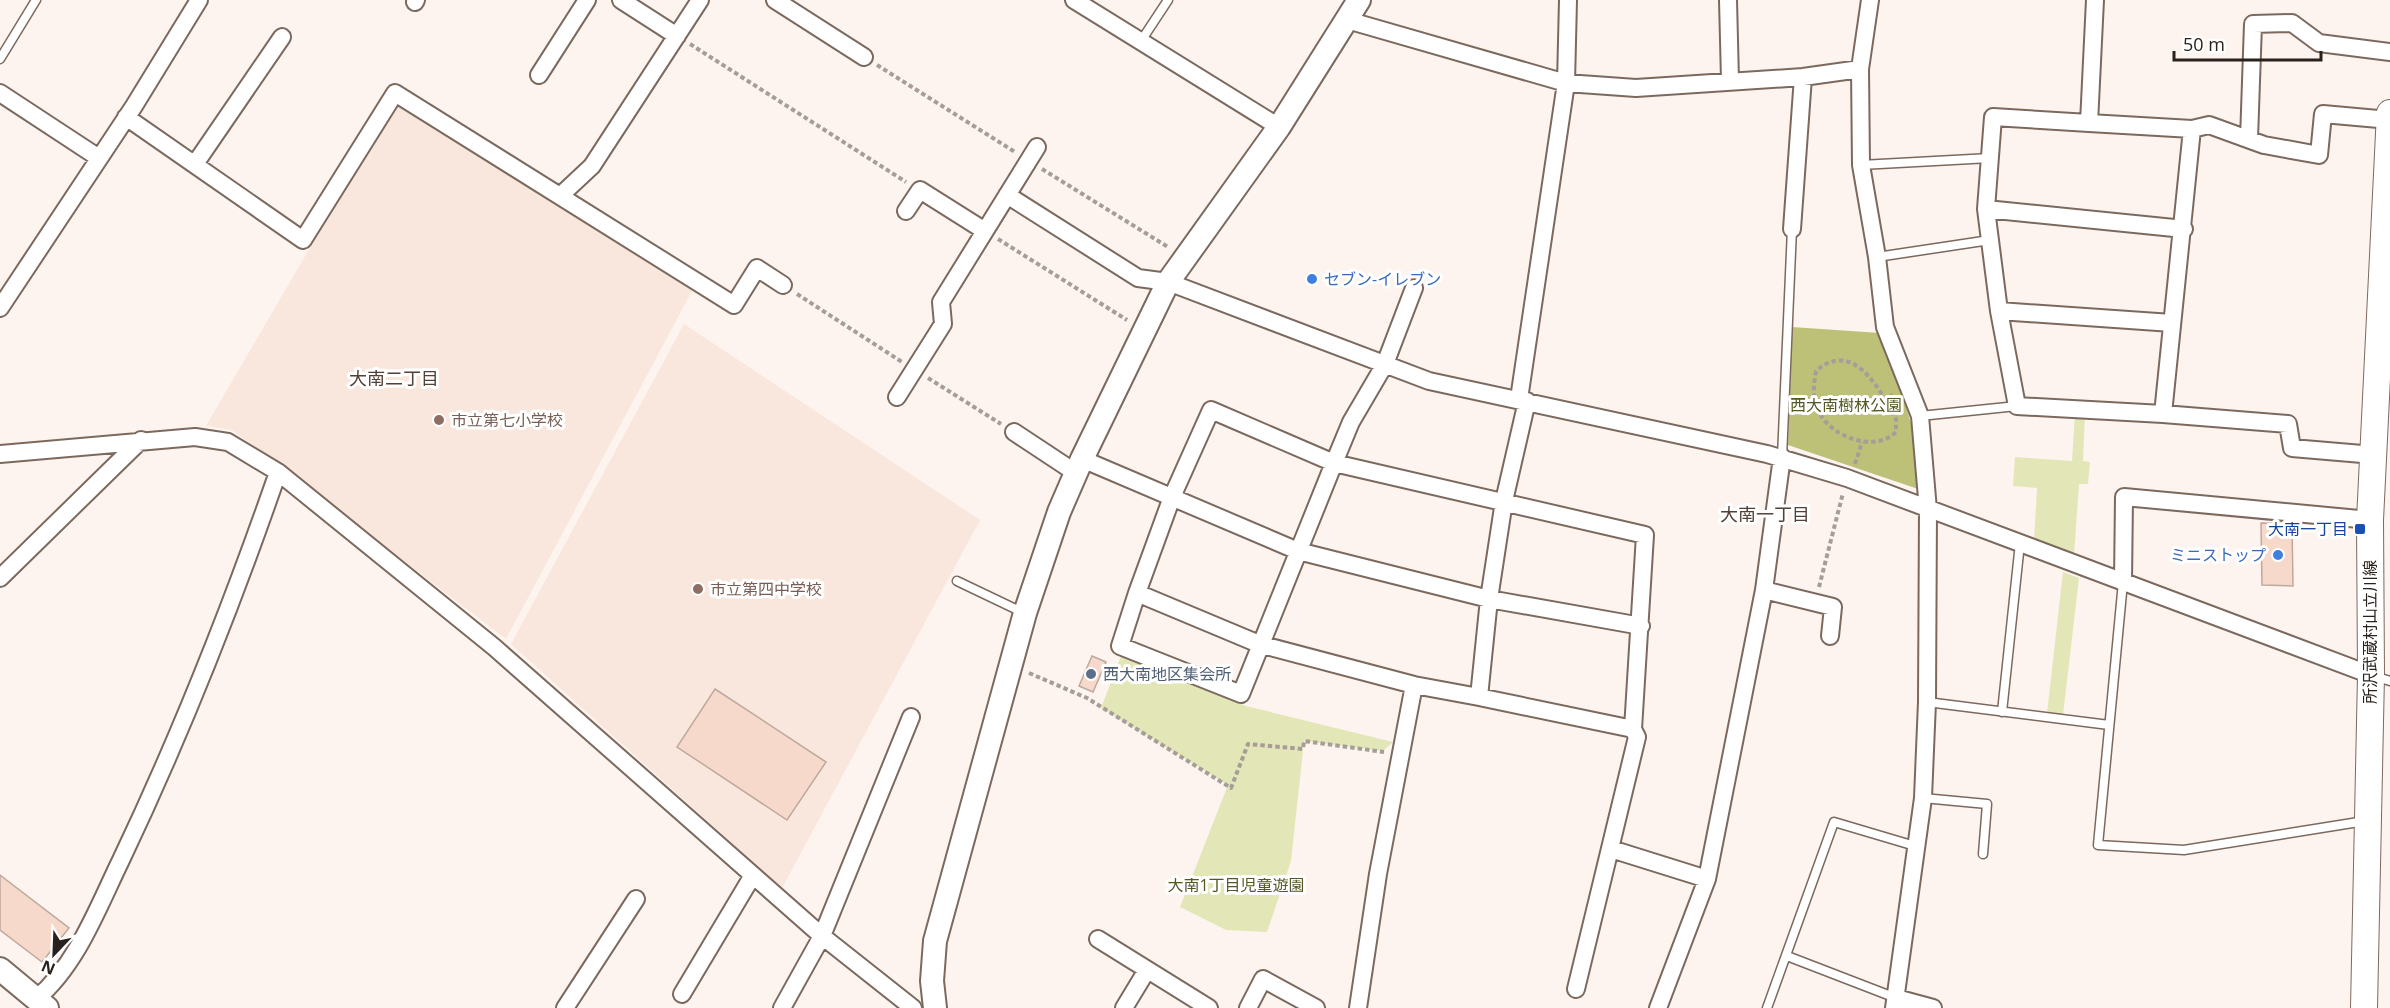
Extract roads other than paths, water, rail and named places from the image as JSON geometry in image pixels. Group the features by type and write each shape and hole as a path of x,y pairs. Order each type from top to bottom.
{"main road":[{"name":"所沢武蔵村山立川線","path":"2364,1008 2366,821 2380,678 2370,520 2390,113"}],"street":[{"path":"0,308 126,117 199,0"},
{"path":"539,75 586,0"},
{"path":"621,0 677,36"},
{"path":"561,195 592,166 700,0"},
{"path":"775,0 864,57"},
{"path":"1074,0 1279,127"},
{"path":"935,1008 932,981 935,941 1025,614 1079,466 1142,330 1168,282 1279,127 1359,0"},
{"path":"1479,697 1489,599 1523,400 1566,82 1568,0"},
{"path":"1728,0 1730,80"},
{"path":"1869,0 1860,69 1861,165 1877,257 1885,327 1920,416 1928,510 1927,702 1923,798 1895,1003 1933,1008"},
{"path":"2090,123 2095,0"},
{"path":"1347,20 1566,82 1636,88 1730,80 1803,77 1860,69"},
{"path":"2249,139 2253,24 2292,23 2319,43 2390,52"},
{"path":"195,164 282,37"},
{"path":"1792,229 1803,77"},
{"path":"0,93 99,158"},
{"path":"126,117 303,240 395,93 734,305 757,268 783,285"},
{"path":"2374,455 2292,448 2288,424 2018,406 1999,311 1986,209 1993,117 2192,129 2209,125 2249,139 2319,155 2323,114 2390,120"},
{"path":"2163,414 2184,229 2192,129"},
{"path":"897,397 943,324 941,302 1037,147"},
{"path":"906,211 920,190 985,231"},
{"path":"1007,195 1138,278 1168,282 1429,381 1782,457 1846,478 2380,678"},
{"path":"1986,209 2184,229"},
{"path":"1414,288 1385,364 1351,422 1334,462 1298,551 1259,644 1241,694 1120,646 1172,497 1211,410 1334,462 1645,536 1633,729 1637,737 1576,989"},
{"path":"1999,311 2172,323"},
{"path":"1014,432 1079,466 1172,497 1298,551 1489,599 1641,626"},
{"path":"0,454 195,436 228,442 278,472 494,647 822,936 913,1008"},
{"path":"0,578 141,440"},
{"path":"1658,1008 1707,879 1764,590 1782,457"},
{"path":"0,969 42,1004 95,914 148,802 231,607 278,472"},
{"path":"2122,582 2124,496 2370,520"},
{"path":"1764,590 1833,607 1830,636"},
{"path":"1137,593 1259,644 1414,685 1633,729"},
{"path":"1358,1008 1378,874 1414,685"},
{"path":"782,1008 822,936 911,717"},
{"path":"1611,849 1707,879"},
{"path":"682,994 753,875"},
{"path":"565,1008 636,899"},
{"path":"1098,939 1209,1008"},
{"path":"1124,1008 1147,970"},
{"path":"1248,1008 1263,980 1316,1008"}],"lane":[{"path":"0,59 36,0"},
{"path":"1141,41 1168,0"},
{"path":"1861,165 1990,158"},
{"path":"1782,457 1792,229"},
{"path":"1877,257 1990,240"},
{"path":"1920,416 2018,406"},
{"path":"2002,712 2020,543"},
{"path":"957,581 1025,614"},
{"path":"2122,582 2098,844 2184,850 2366,821"},
{"path":"1927,702 2109,725"},
{"path":"1923,798 1987,804 1983,854"},
{"path":"1767,1008 1834,822 1916,846"},
{"path":"1787,956 1895,1003"}],"place":[{"name":"セブン-イレブン","path":"1312,279"},
{"name":"市立第七小学校","path":"439,420"},
{"name":"大南一丁目","path":"2360,529"},
{"name":"ミニストップ","path":"2278,555"},
{"name":"市立第四中学校","path":"698,589"},
{"name":"西大南地区集会所","path":"1091,674"}],"district":[{"name":"大南二丁目","path":"394,378"},
{"name":"大南一丁目","path":"1765,514"}],"park label":[{"name":"西大南樹林公園","path":"1846,405"},
{"name":"大南1丁目児童遊園","path":"1236,885"}]}
